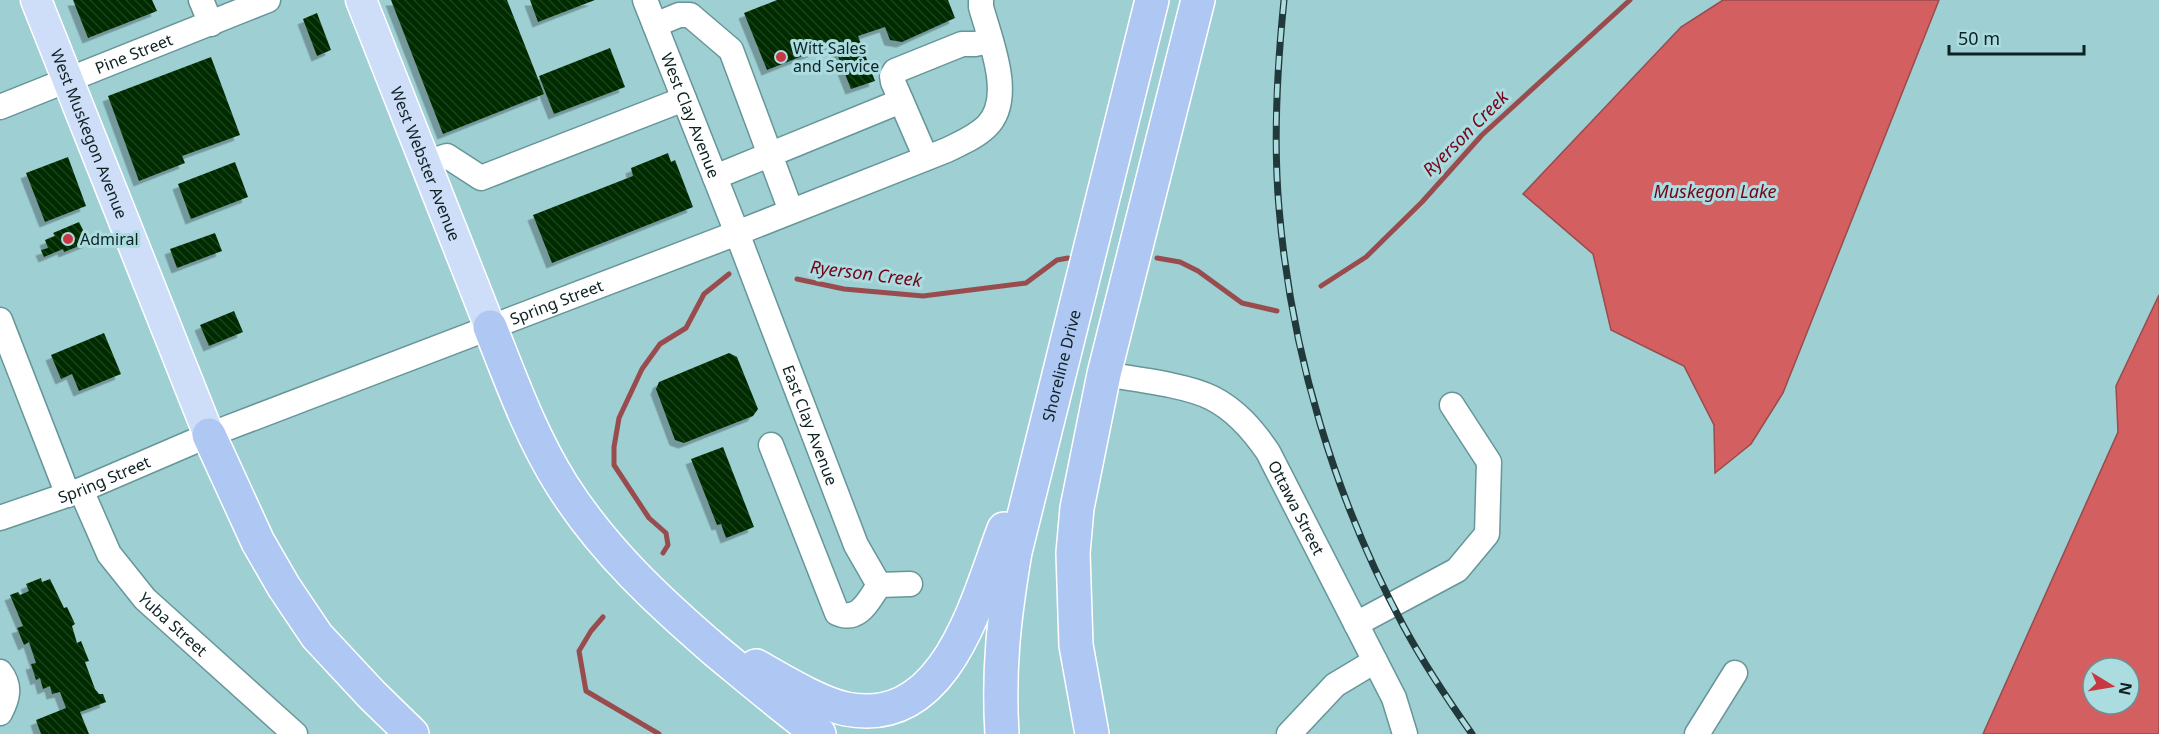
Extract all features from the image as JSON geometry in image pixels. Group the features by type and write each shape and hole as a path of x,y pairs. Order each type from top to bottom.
{"highway":[{"name":"Shoreline Drive","path":"1002,734 1001,650 1006,600 1015,552 1152,0"},
{"path":"1092,734 1076,645 1073,553 1081,485 1104,374 1198,0"},
{"path":"1104,374 1089,380 1083,378 1078,372 1077,363 1130,144 1134,72"},
{"path":"490,327 535,435 561,483 606,546 650,592 700,637 819,734"},
{"path":"209,435 258,542 316,636 412,734"},
{"path":"700,637 801,690 844,709 872,711 899,706 932,682 957,648 1043,436"}],"main road":[{"name":"West Muskegon Avenue","path":"36,0 209,435"},
{"name":"West Webster Avenue","path":"361,0 490,327"}],"street":[{"path":"201,0 211,24"},
{"name":"Pine Street","path":"0,107 268,0"},
{"name":"West Clay Avenue","path":"645,0 737,233"},
{"name":"Spring Street","path":"0,518 75,492 209,435 737,233 926,158 975,136 988,125 996,113 1000,99 1000,83 981,0"},
{"path":"655,25 679,15 690,15 732,50 792,211"},
{"path":"926,158 892,76 895,71 962,44 990,41"},
{"path":"425,163 447,156 481,178 684,99"},
{"path":"715,177 901,101"},
{"name":"East Clay Avenue","path":"737,233 856,545 879,585"},
{"name":"Yuba Street","path":"0,320 75,492 109,554 145,598 295,734"},
{"name":"Ottawa Street","path":"1104,374 1185,389 1210,397 1226,406 1257,435 1268,452 1394,698 1405,734"},
{"path":"1356,624 1457,570 1487,534 1490,462 1452,405"},
{"path":"771,445 837,613 844,616 861,610 879,585 910,584"},
{"path":"1289,734 1335,685 1375,661"},
{"path":"0,672 8,686 7,699 0,712"},
{"path":"1697,734 1735,673"}],"water":[{"name":"Muskegon Lake","path":"1723,0 1939,0 1783,393 1751,444 1715,473 1714,425 1684,366 1611,330 1593,254 1523,194 1681,27"},
{"path":"2159,295 2159,734 1983,734 2118,432 2116,386"}],"building":[{"path":"73,0 152,0 157,11 88,38"},
{"path":"391,0 507,0 544,94 443,134"},
{"path":"530,0 595,0 538,22"},
{"name":"Witt Sales and Service","path":"777,0 948,0 955,18 902,42 890,40 885,27 858,36 875,81 851,89 833,44 767,70 744,13"},
{"path":"317,13 331,50 317,56 303,19"},
{"path":"610,48 625,87 554,114 539,76"},
{"path":"211,57 240,135 182,156 185,163 139,181 108,96"},
{"path":"668,153 671,162 675,160 693,207 552,263 533,215 633,176 631,168"},
{"path":"68,157 86,206 45,222 26,173"},
{"path":"235,162 248,197 191,219 178,184"},
{"path":"79,222 89,242 44,257 41,250 48,248 45,240 55,236 53,233"},
{"path":"215,233 222,251 177,268 170,249"},
{"path":"234,311 243,332 209,346 200,325"},
{"path":"104,333 121,374 79,391 72,374 61,379 51,355"},
{"path":"729,353 737,357 758,409 753,416 684,443 675,440 656,389 659,382"},
{"path":"723,447 754,527 726,538 721,524 717,525 691,459"},
{"path":"41,578 42,582 50,579 64,608 67,607 75,624 72,626 77,643 81,641 89,661 85,662 95,689 99,694 103,694 106,702 80,712 89,734 41,734 36,720 66,708 60,692 52,694 50,686 43,689 40,678 36,680 31,664 36,663 29,642 24,645 17,628 23,626 10,595 18,592 20,595 29,591 26,584"}],"waterway":[{"name":"Ryerson Creek","path":"1321,286 1366,257 1422,202 1482,135 1630,0"},
{"name":"Ryerson Creek","path":"797,279 844,289 923,296 1026,283 1057,260 1068,258"},
{"name":"Ryerson Creek","path":"1157,258 1180,262 1198,271 1242,303 1277,311"},
{"name":"Ryerson Creek","path":"663,553 668,545 666,533 649,518 614,465 614,447 619,418 642,369 660,344 686,328 704,294 729,274"},
{"name":"Ryerson Creek","path":"603,617 579,651 586,691 659,734"}],"railway":[{"path":"1284,0 1279,52 1277,182 1285,262 1306,371 1337,476 1379,578 1420,655 1472,734"}],"place":[{"name":"Witt Sales and Service","path":"781,57"},
{"name":"Admiral","path":"68,239"}]}
